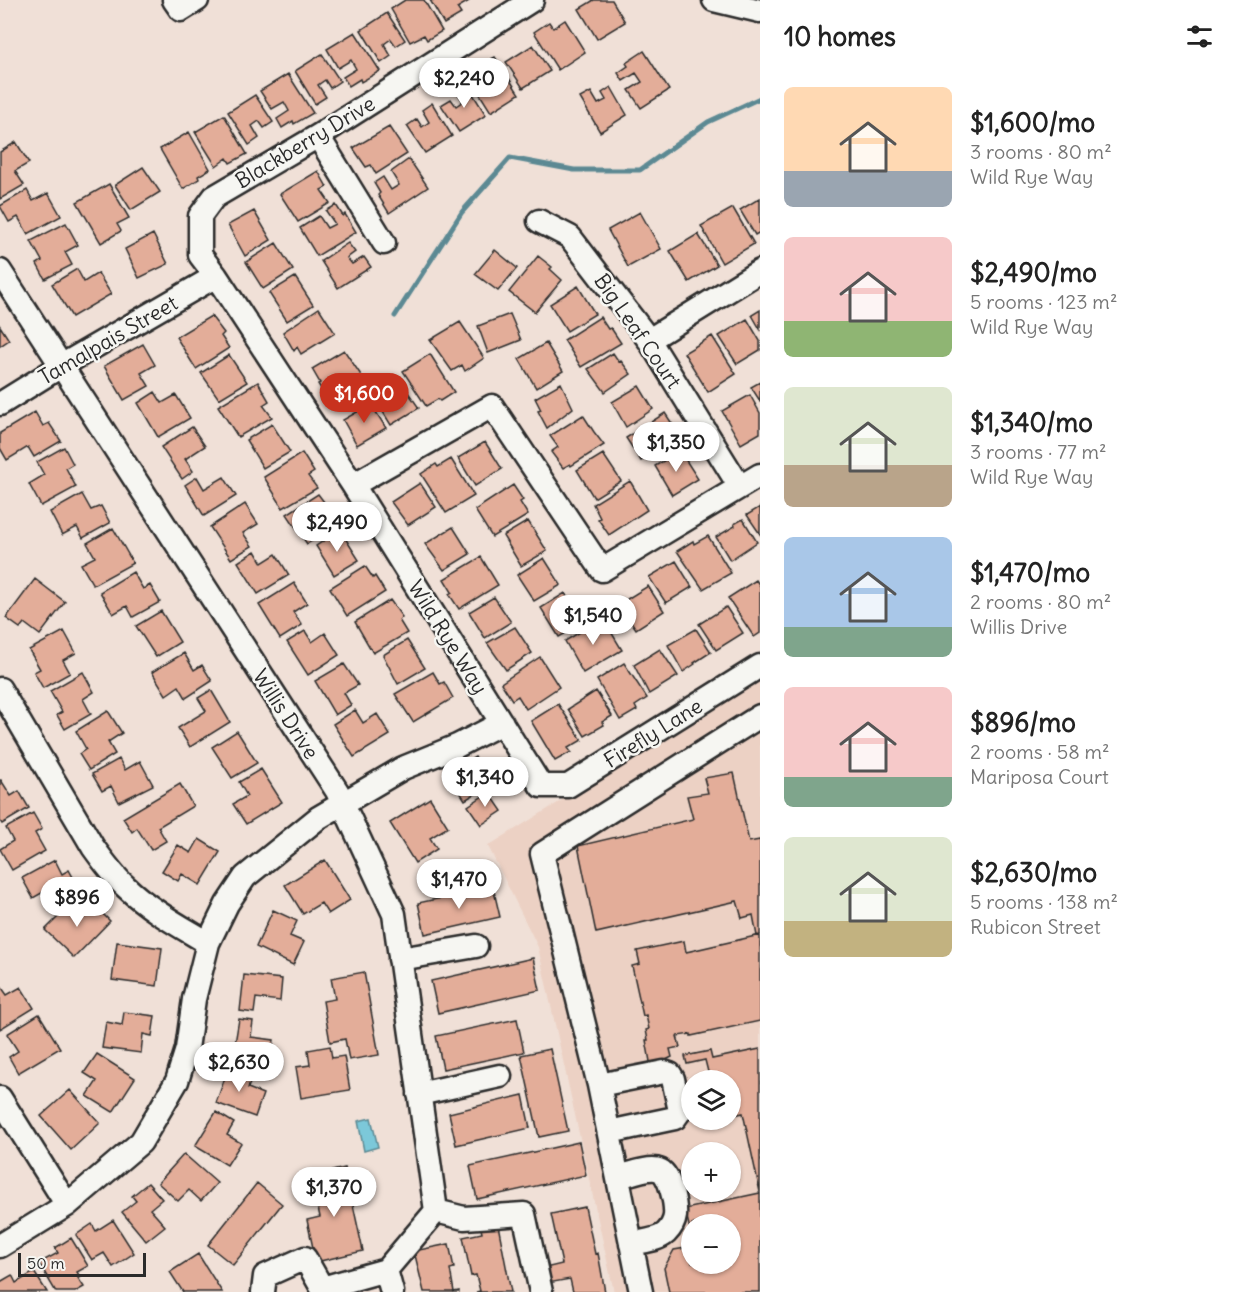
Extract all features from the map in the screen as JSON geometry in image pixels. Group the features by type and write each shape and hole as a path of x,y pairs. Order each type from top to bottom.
{"street":[{"path":"174,0 181,10 197,0"},
{"name":"Blackberry Drive","path":"216,276 200,255 200,216 214,197 318,136 532,0"},
{"path":"714,0 760,11"},
{"path":"318,136 384,243"},
{"name":"Big Leaf Court","path":"539,221 570,237 649,340 740,487"},
{"name":"Willis Drive","path":"0,271 337,791 394,914 436,1210"},
{"path":"649,340 760,272"},
{"name":"Tamalpais Street","path":"0,404 216,276"},
{"name":"Wild Rye Way","path":"216,276 353,485 541,786"},
{"path":"353,485 492,406 602,570 760,475"},
{"name":"Firefly Lane","path":"541,786 568,786 760,666"},
{"path":"0,689 106,866 125,887 146,904 208,943"},
{"path":"640,1292 599,1085 542,854 760,716"},
{"path":"0,1246 67,1205 141,1142 177,1081 187,1049 194,999 208,943 227,904 245,877 318,818 403,768 457,746 502,723"},
{"path":"400,959 476,946"},
{"path":"599,1085 664,1072 673,1078 680,1111 675,1118 609,1132"},
{"path":"419,1094 500,1076"},
{"path":"0,1098 67,1205"},
{"path":"618,1178 653,1168 662,1171 668,1180 674,1207 675,1218 668,1231 654,1239 631,1244"},
{"path":"263,1292 265,1275 305,1258 322,1288 386,1270 436,1210 464,1218 524,1214 541,1292"},
{"path":"386,1270 392,1292"}],"shaded area":[{"path":"760,678 760,1292 614,1292 538,947 488,846"}],"water":[{"path":"371,1118 378,1147 364,1151 358,1121"}],"building":[{"path":"405,0 424,0 442,31 427,40 424,35 410,42 391,9"},
{"path":"430,0 469,1 457,8 461,14 444,24"},
{"path":"594,0 612,0 625,22 597,39 579,9"},
{"path":"387,13 405,40 396,46 391,39 384,44 391,56 381,63 361,30"},
{"path":"565,20 585,52 558,70 534,32 549,22 553,28"},
{"path":"355,32 380,71 349,86 343,77 356,69 351,60 338,68 327,49"},
{"path":"533,45 550,71 523,88 506,62"},
{"path":"644,51 669,90 641,108 629,90 642,82 636,73 623,81 618,73 628,66 626,63"},
{"path":"322,54 340,81 330,88 325,80 318,85 326,97 315,104 295,71"},
{"path":"495,57 519,94 491,112 471,80 483,72 478,66"},
{"path":"288,74 313,113 282,128 277,119 289,111 284,102 272,109 260,91"},
{"path":"466,83 486,115 459,132 441,105 451,99 456,106 463,101 455,89"},
{"path":"611,87 627,115 600,132 580,98 591,92 598,104 606,100 602,93"},
{"path":"255,95 273,122 264,128 259,121 252,126 259,138 249,145 228,112"},
{"path":"432,103 452,136 425,153 407,126 417,119 422,127 429,122 422,110"},
{"path":"224,115 247,154 230,163 227,158 216,166 195,132"},
{"path":"389,127 407,154 376,174 371,165 366,167 353,148"},
{"path":"189,132 210,169 183,189 160,149"},
{"path":"16,142 29,163 15,171 24,185 0,199 0,152"},
{"path":"409,159 428,187 389,213 374,183 383,177 391,190 399,185 391,172"},
{"path":"143,167 160,192 131,210 115,185"},
{"path":"318,171 327,187 321,190 330,203 298,222 280,194"},
{"path":"109,184 129,218 117,224 121,231 101,243 77,202"},
{"path":"27,190 33,201 48,193 61,216 28,234 18,217 9,222 0,206"},
{"path":"760,198 760,232 755,235 740,210"},
{"path":"336,205 343,216 345,214 356,232 317,256 300,228 319,216 327,228 335,224 326,211"},
{"path":"733,208 754,244 722,263 701,226"},
{"path":"254,211 271,240 245,256 228,225"},
{"path":"640,212 661,249 628,267 608,230"},
{"path":"66,223 78,245 65,252 72,265 45,279 37,264 42,261 31,241"},
{"path":"153,234 168,264 139,278 125,249"},
{"path":"698,234 717,265 689,282 670,251"},
{"path":"276,243 293,270 263,289 246,262"},
{"path":"348,243 355,252 347,258 352,264 364,257 371,267 338,288 321,261"},
{"path":"495,250 517,268 498,291 475,274"},
{"path":"538,256 552,267 550,269 562,280 535,312 509,292"},
{"path":"77,269 84,282 98,273 111,294 72,317 52,284"},
{"path":"295,277 313,305 287,321 269,293"},
{"path":"578,286 595,314 567,331 550,304"},
{"path":"319,308 335,333 301,354 297,347 294,351 283,332"},
{"path":"760,310 760,329 752,315"},
{"path":"510,314 521,340 488,353 478,326"},
{"path":"211,316 224,333 221,336 229,348 196,369 176,337"},
{"path":"600,317 621,343 581,367 564,340"},
{"path":"747,319 760,341 760,350 737,364 719,336"},
{"path":"460,322 484,358 465,371 462,365 452,371 430,340"},
{"path":"0,326 9,340 0,346"},
{"path":"712,336 736,374 708,392 684,353"},
{"path":"546,343 563,371 536,388 519,359"},
{"path":"143,344 155,365 141,373 149,386 124,400 104,366"},
{"path":"344,350 365,381 330,403 312,369"},
{"path":"613,353 631,374 605,392 588,369"},
{"path":"430,354 454,392 426,406 403,371"},
{"path":"229,355 247,382 219,399 201,373"},
{"path":"258,382 269,401 263,405 272,417 238,437 218,406"},
{"path":"401,382 419,408 391,425 375,399"},
{"path":"760,382 760,401 751,387"},
{"path":"561,383 573,408 547,428 538,411 541,410 535,398"},
{"path":"639,386 653,409 626,427 612,402"},
{"path":"155,392 162,403 176,395 190,418 158,437 138,403"},
{"path":"750,395 760,413 760,433 741,444 722,411"},
{"path":"371,404 386,428 357,445 343,420"},
{"path":"35,412 43,426 49,423 61,441 34,457 28,447 7,460 0,448 0,433"},
{"path":"665,413 675,428 672,430 678,439 641,461 626,438"},
{"path":"583,415 604,445 571,466 570,464 563,468 551,452 558,447 550,436"},
{"path":"272,424 290,452 263,468 246,440"},
{"path":"192,427 205,446 185,459 193,471 182,479 161,447"},
{"path":"485,442 502,469 475,486 458,458"},
{"path":"64,447 73,464 66,468 76,487 41,506 29,484 44,475 37,462"},
{"path":"680,451 698,479 672,495 655,466"},
{"path":"302,453 314,472 308,476 317,488 283,508 264,477"},
{"path":"603,454 621,481 594,498 577,470"},
{"path":"451,459 474,496 446,513 421,474 436,464 438,467"},
{"path":"197,477 204,489 224,477 236,496 204,516 185,485"},
{"path":"630,481 647,510 609,535 598,519 600,518 593,504"},
{"path":"420,483 436,507 408,525 391,502"},
{"path":"513,485 523,500 520,502 528,515 492,537 475,510"},
{"path":"82,494 91,510 101,506 110,523 83,538 77,527 62,535 50,512"},
{"path":"318,494 327,506 330,504 342,522 307,544 287,514"},
{"path":"245,504 258,524 243,533 252,546 231,559 210,527"},
{"path":"760,507 760,534 747,515"},
{"path":"743,519 757,542 730,560 716,537"},
{"path":"528,521 547,551 521,566 503,536"},
{"path":"453,527 470,554 444,570 425,544"},
{"path":"113,528 133,563 93,585 81,564 95,557 87,543"},
{"path":"340,530 359,560 334,575 316,546"},
{"path":"708,536 731,573 703,589 677,551 693,541 694,544"},
{"path":"255,551 262,563 276,554 289,575 258,594 238,562"},
{"path":"481,557 498,585 459,609 449,594 452,592 444,579"},
{"path":"544,558 561,585 534,601 517,575"},
{"path":"676,561 692,587 666,603 649,577"},
{"path":"365,566 373,578 375,576 385,592 347,616 330,588"},
{"path":"133,572 143,589 150,585 160,602 133,617 127,606 113,614 100,592"},
{"path":"35,579 65,602 40,635 24,623 20,628 6,618"},
{"path":"756,580 760,586 760,633 754,637 728,598"},
{"path":"294,583 307,603 293,612 302,625 280,639 259,605"},
{"path":"648,586 664,611 636,629 619,604"},
{"path":"565,593 575,610 577,609 586,622 559,637 541,608"},
{"path":"494,597 511,622 485,638 469,612"},
{"path":"390,600 402,617 399,620 407,633 373,653 355,622"},
{"path":"726,607 743,633 716,650 699,624"},
{"path":"161,611 180,642 156,657 136,626"},
{"path":"598,621 606,632 610,630 622,650 583,673 565,641"},
{"path":"515,627 532,653 506,670 487,643"},
{"path":"696,629 711,652 683,672 668,645"},
{"path":"64,631 76,653 63,660 70,673 43,688 34,672 40,669 29,650"},
{"path":"305,631 312,642 325,633 339,655 308,675 287,642"},
{"path":"407,640 425,668 398,684 383,655"},
{"path":"660,649 678,676 649,694 634,665"},
{"path":"184,653 194,670 202,665 212,681 186,698 179,686 166,695 152,672"},
{"path":"540,657 559,687 526,709 518,696 512,700 501,683"},
{"path":"624,663 647,698 635,706 637,710 620,720 597,680"},
{"path":"344,664 358,685 344,693 351,705 335,715 315,681"},
{"path":"83,672 94,692 83,699 91,714 65,729 57,715 62,712 50,691"},
{"path":"433,672 440,684 444,682 453,698 413,722 395,694"},
{"path":"211,690 230,722 190,747 178,728 206,711 198,698"},
{"path":"596,691 612,716 602,722 604,725 585,736 568,709"},
{"path":"558,704 582,740 568,748 571,752 555,761 531,721"},
{"path":"355,710 363,723 377,714 390,735 354,757 333,724"},
{"path":"108,711 122,733 108,742 115,754 89,770 79,754 86,749 76,731"},
{"path":"237,731 257,763 232,778 212,747"},
{"path":"475,757 492,784 465,800 448,773"},
{"path":"119,759 125,770 140,761 153,785 119,802 111,786 102,791 92,774"},
{"path":"261,769 282,802 246,824 233,804 247,796 239,782"},
{"path":"734,773 749,842 760,840 760,935 757,936 753,915 742,918 737,901 596,933 578,846 693,819 687,796 708,793 704,778"},
{"path":"0,780 11,796 19,791 29,808 2,824 0,821"},
{"path":"180,784 193,806 158,827 166,841 151,850 137,828 132,832 123,818"},
{"path":"489,792 502,811 481,825 468,806"},
{"path":"430,798 448,827 430,838 437,849 415,863 390,823"},
{"path":"33,813 42,829 35,833 45,851 12,870 0,849 13,841 6,828"},
{"path":"199,839 220,852 200,885 182,874 178,881 162,871 178,845 191,853"},
{"path":"55,860 62,874 69,870 79,888 61,898 54,886 33,898 22,878"},
{"path":"325,860 350,900 328,914 321,903 303,914 285,885"},
{"path":"493,887 500,917 425,934 418,903"},
{"path":"76,899 90,913 96,907 110,921 74,958 45,930"},
{"path":"273,910 297,921 290,936 304,942 293,965 256,947"},
{"path":"760,935 760,1021 691,1036 691,1034 677,1036 680,1047 670,1049 672,1057 651,1067 646,1040 648,1040 646,1030 649,1029 646,1015 643,1016 632,966 640,964 637,951 684,941 686,952"},
{"path":"117,942 162,948 157,986 112,980"},
{"path":"533,958 540,990 438,1013 431,981"},
{"path":"364,972 379,1055 349,1060 345,1039 330,1042 323,1001 335,999 331,978"},
{"path":"244,975 282,979 280,1001 256,998 254,1013 240,1011"},
{"path":"0,985 7,995 21,987 34,1008 0,1029"},
{"path":"124,1012 155,1016 152,1036 143,1034 141,1053 102,1048 106,1022 122,1025"},
{"path":"39,1014 60,1048 18,1073 9,1057 18,1051 7,1034"},
{"path":"239,1019 253,1021 251,1037 274,1040 271,1062 233,1056"},
{"path":"517,1019 524,1052 443,1069 436,1036"},
{"path":"330,1046 332,1058 344,1056 350,1090 301,1098 296,1067 310,1065 308,1050"},
{"path":"550,1049 568,1131 539,1137 521,1055"},
{"path":"760,1049 760,1192 743,1113 741,1113 741,1070 708,1070 705,1060 687,1064 685,1056 710,1051 712,1059"},
{"path":"97,1054 135,1078 113,1112 87,1096 97,1081 84,1073"},
{"path":"229,1066 253,1075 248,1088 263,1094 255,1117 216,1103"},
{"path":"70,1090 100,1123 71,1150 41,1116"},
{"path":"523,1095 530,1128 456,1145 449,1113"},
{"path":"216,1112 234,1123 227,1135 241,1143 227,1165 195,1146"},
{"path":"579,1142 586,1175 477,1199 470,1166"},
{"path":"184,1154 217,1183 201,1201 189,1190 178,1201 158,1183"},
{"path":"345,1168 363,1251 316,1262 307,1220 320,1217 311,1176"},
{"path":"148,1183 162,1199 150,1209 165,1226 146,1241 122,1212 136,1201 132,1196"},
{"path":"257,1183 282,1204 233,1265 208,1245"},
{"path":"760,1193 760,1292 669,1292 664,1268 674,1250 681,1249 681,1274 741,1274 741,1214 686,1214 685,1209 718,1202 741,1202 741,1197"},
{"path":"585,1207 595,1254 598,1253 605,1292 573,1292 570,1279 548,1283 545,1268 562,1264 551,1214"},
{"path":"113,1220 134,1253 113,1267 104,1253 92,1260 76,1235 92,1224 96,1231"},
{"path":"498,1225 511,1292 476,1292 480,1291 476,1275 471,1276 463,1237 482,1233 481,1229"},
{"path":"71,1238 88,1266 77,1272 84,1287 75,1292 56,1292 39,1263 58,1253 55,1248"},
{"path":"449,1244 454,1268 450,1269 454,1292 424,1292 414,1251"},
{"path":"198,1254 222,1292 183,1292 170,1272"},
{"path":"34,1272 47,1292 0,1292 0,1282 12,1275 16,1283"}],"waterway":[{"path":"395,316 462,212 510,158 574,170 640,170 708,122 760,98"}]}
